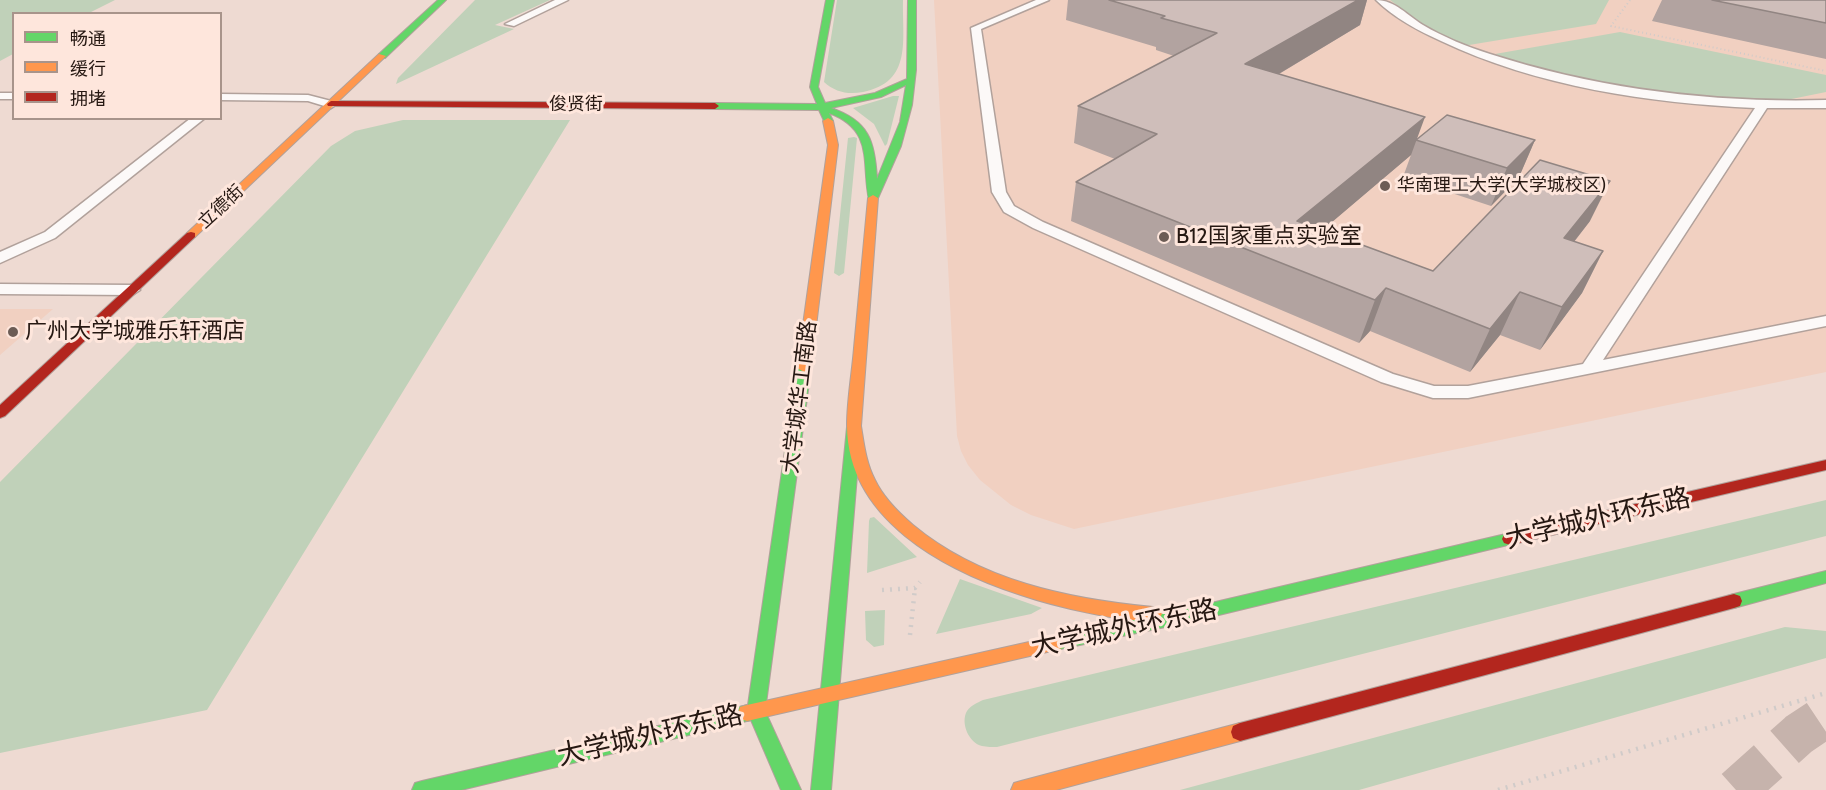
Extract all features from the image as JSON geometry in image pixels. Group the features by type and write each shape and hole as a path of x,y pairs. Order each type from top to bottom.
{"main road":[{"name":"立德街","path":"0,413 442,0"},
{"name":"大学城华工南路","path":"756,711 778,564 833,146 830,127 814,87 830,0"},
{"path":"821,790 872,200 900,137 911,80 912,0"},
{"name":"俊贤街","path":"331,104 821,107 878,95 911,80"},
{"name":"俊贤街","path":"821,107 850,119 867,136 872,200"},
{"path":"854,426 860,459 871,487 892,516 921,541 946,557 992,579 1089,606 1137,614 1194,614"},
{"name":"大学城外环东路","path":"422,790 830,694 1194,614 1826,465"},
{"path":"1021,790 1820,582"},
{"path":"756,711 791,790"}],"lane":[{"path":"510,24 563,0"},
{"path":"1044,0 976,28 999,192 1003,204 1009,210 1038,225 1419,389 1445,393 1468,392 1826,321"},
{"path":"1382,0 1401,17 1447,41 1531,70 1581,82 1650,95 1763,105 1826,104"},
{"path":"222,99 308,98 331,104"},
{"path":"1589,368 1763,105"},
{"path":"0,258 50,235 196,120"},
{"path":"0,289 132,290"}],"path":[{"path":"1630,0 1611,26 1826,71"},
{"path":"876,591 915,588 910,640"},
{"path":"1498,790 1826,693"}],"shaded area":[{"name":"华南理工大学(大学城校区)","path":"934,0 1826,0 1826,372 1074,529 1031,515 1011,505 980,480 968,465 957,436"},
{"name":"广州大学城雅乐轩酒店","path":"0,309 53,309 0,355"}],"green space":[{"path":"0,0 115,0 91,12 12,12 12,55 0,61"},
{"path":"475,0 550,0 495,25 514,29 396,84 398,78"},
{"path":"837,0 903,0 901,57 890,79 879,87 863,92 847,93 824,82"},
{"path":"1390,0 1609,0 1596,24 1463,46 1426,27"},
{"path":"1620,32 1826,75 1826,92 1767,104 1656,94 1567,78 1495,54"},
{"path":"899,96 885,146 874,124 853,108"},
{"path":"403,120 570,120 207,710 0,753 0,482 331,146 355,131"},
{"path":"848,138 857,138 844,273 839,276 834,273"},
{"path":"1826,500 1826,536 997,747 977,744 965,727 967,711 983,700"},
{"path":"874,517 917,557 867,573 869,521"},
{"path":"960,579 1042,608 1031,614 936,634"},
{"path":"885,610 884,645 874,647 866,640 865,611"},
{"path":"1785,627 1826,631 1826,658 1359,790 1180,790"}],"building":[{"path":"1109,0 1358,0 1245,64 1425,117 1297,221 1433,271 1540,160 1610,181 1564,238 1603,251 1562,307 1520,292 1490,329 1386,288 1375,300 1076,182 1157,134 1078,106 1217,33 1161,18 1165,16"},
{"path":"1712,0 1826,0 1826,23"},
{"path":"1447,115 1535,140 1507,168 1416,140"}],"tunnel":[{"path":"1736,790 1799,734 1826,716"}],"traffic: fast":[{"path":"382,56 442,0"},
{"path":"828,121 814,87 830,0"},
{"path":"873,198 896,146 908,105 912,70 912,0"},
{"path":"715,106 821,107 878,95 911,80"},
{"path":"821,107 851,120 866,138 871,162 872,194"},
{"path":"791,790 756,711 804,368"},
{"path":"821,790 854,427"},
{"path":"1056,643 1194,614 1510,539"},
{"path":"1734,601 1826,577"},
{"path":"422,790 747,713"}],"traffic: slow":[{"path":"191,235 382,56"},
{"path":"804,368 833,145 828,121"},
{"path":"854,427 873,198"},
{"path":"854,426 862,465 871,487 894,517 923,542 958,563 996,581 1037,594 1077,604 1153,614"},
{"path":"747,713 1056,643"},
{"path":"1021,790 1240,732"}],"traffic: jam":[{"path":"331,104 715,106"},
{"path":"0,413 191,235"},
{"path":"1510,539 1826,465"},
{"path":"1240,732 1734,601"}],"place":[{"name":"华南理工大学(大学城校区)","path":"1385,186"},
{"name":"B12国家重点实验室","path":"1164,237"},
{"name":"广州大学城雅乐轩酒店","path":"13,332"}]}
